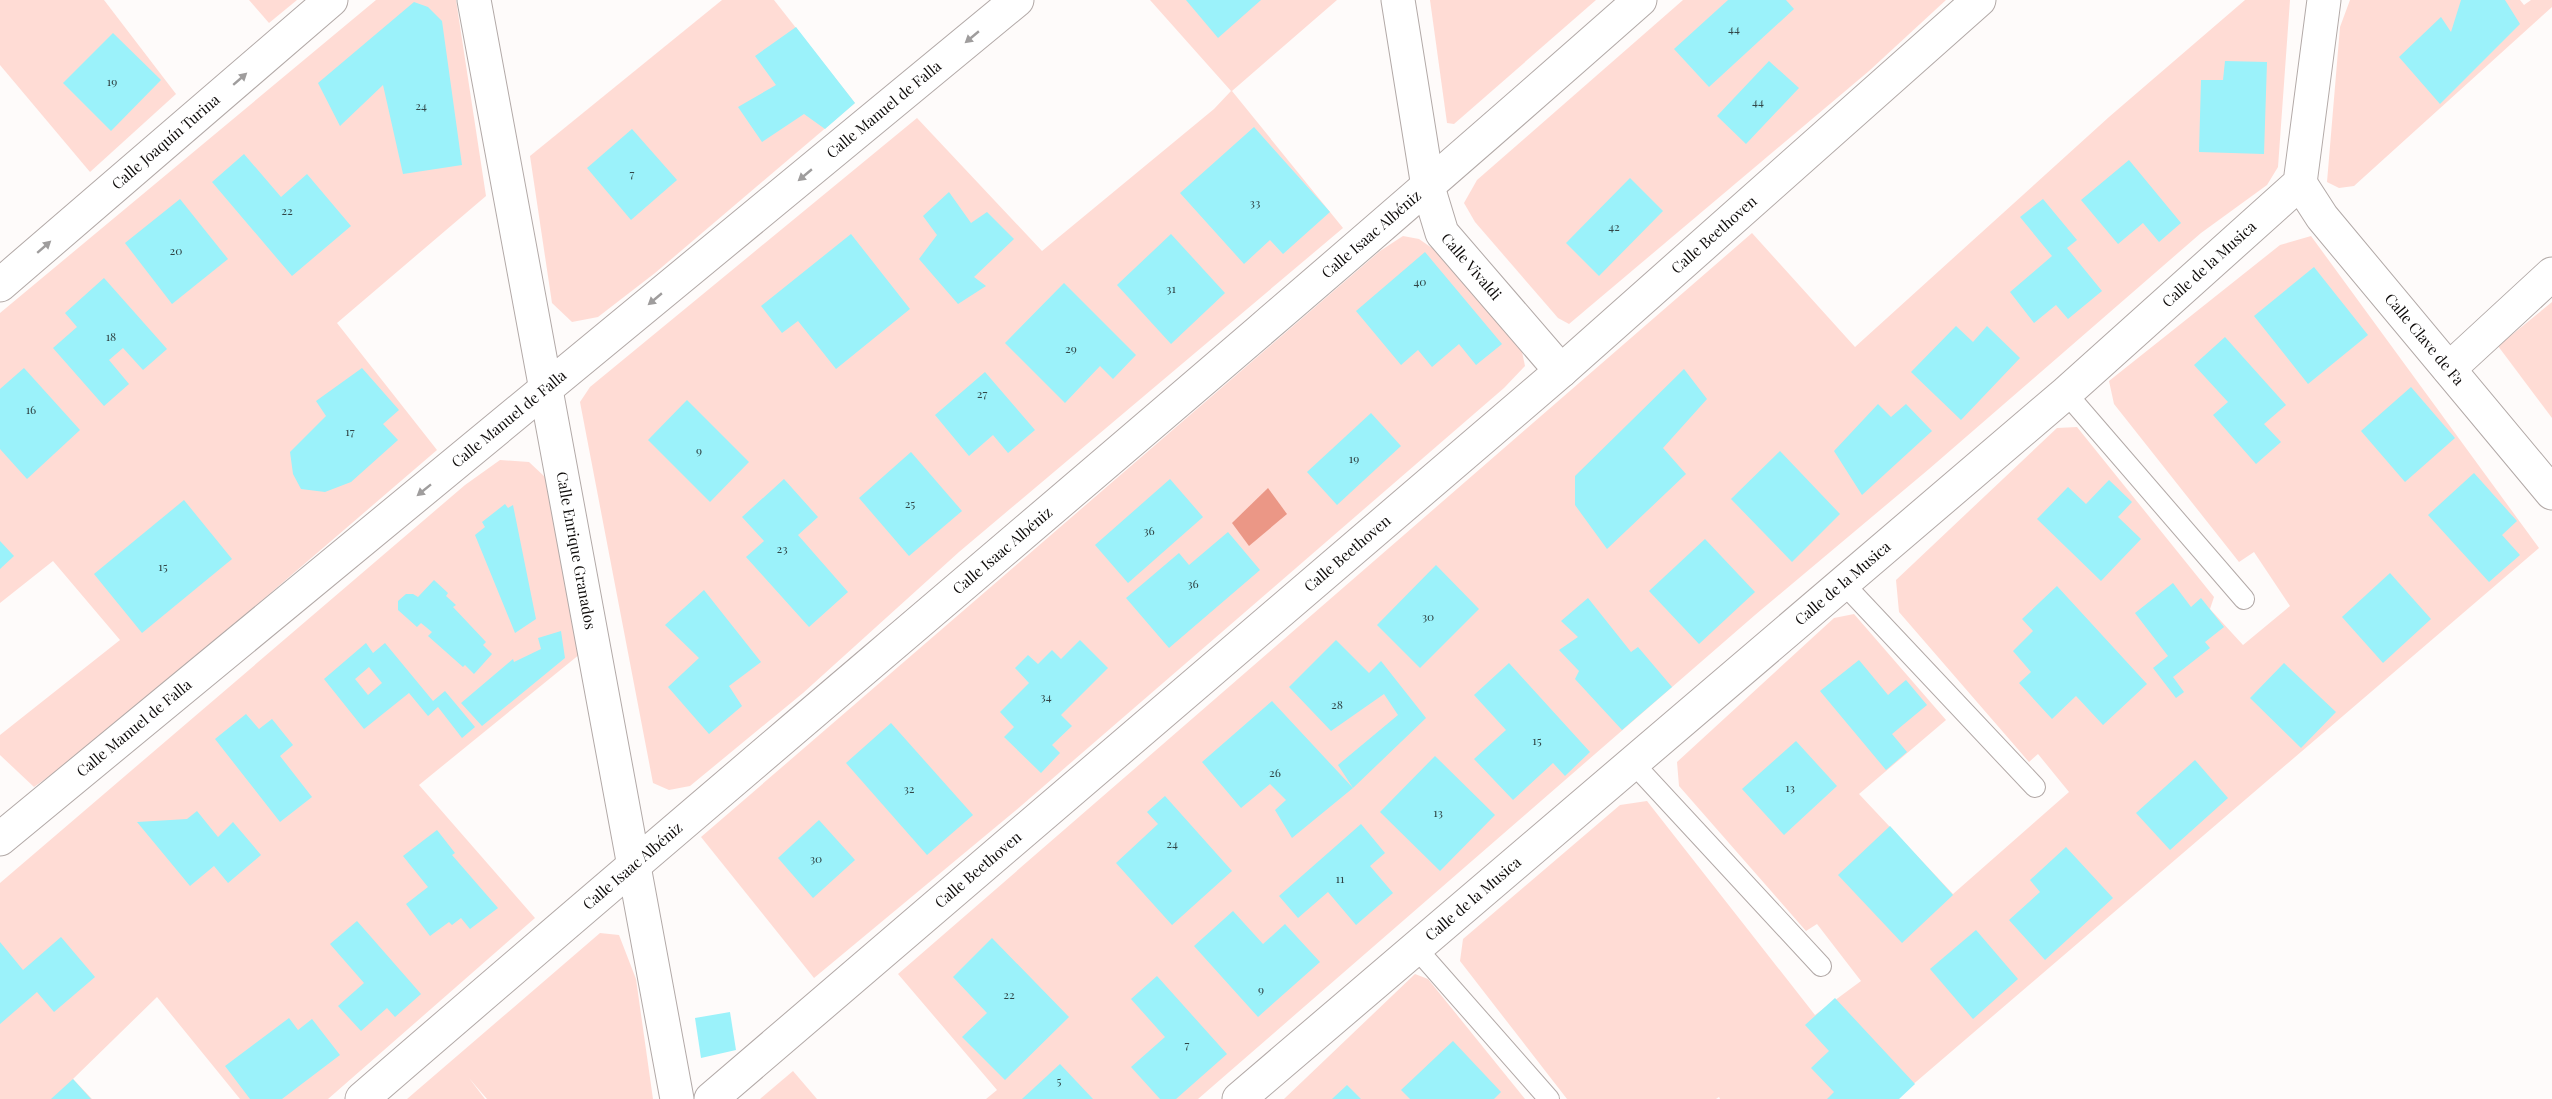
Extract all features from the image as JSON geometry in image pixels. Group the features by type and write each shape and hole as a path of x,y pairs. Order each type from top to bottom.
{"street":[{"name":"Calle Joaquín Turina","path":"0,285 331,0"},
{"name":"Calle Enrique Granados","path":"474,0 677,1099"},
{"name":"Calle Manuel de Falla","path":"0,839 1017,0"},
{"name":"Calle Vivaldi","path":"1398,0 1428,187 1442,233 1560,371"},
{"name":"Calle Isaac Albéniz","path":"362,1099 1428,187 1640,0"},
{"name":"Calle Beethoven","path":"711,1099 1560,371 1979,0"},
{"path":"2300,183 2324,0"},
{"name":"Calle Clave de Fa","path":"2300,183 2322,217 2552,493"},
{"name":"Calle de la Musica","path":"1239,1099 2066,393 2300,183"},
{"path":"2449,369 2552,274"}],"lane":[{"path":"2066,393 2244,599"},
{"path":"1843,583 2036,787"},
{"path":"1633,764 1821,966"},
{"path":"1416,948 1549,1099"}],"shaded area":[{"path":"0,0 104,0 176,94 90,172 0,65"},
{"path":"249,0 297,0 269,23"},
{"path":"376,0 456,0 486,196 337,323 437,450 96,743 34,787 0,755 0,735 120,640 53,561 0,603 0,313"},
{"path":"722,0 774,0 855,103 655,273 598,317 572,322 552,303 530,156"},
{"path":"1150,0 1337,0 1232,91 1343,228 959,552 803,693 690,786 669,790 653,783 580,402 590,387 917,118 1042,251 1214,109 1231,91"},
{"path":"1430,0 1596,0 1454,124 1447,123"},
{"path":"1683,0 1946,0 1869,71 1569,324 1558,318 1475,222 1464,203 1477,180"},
{"path":"2245,0 2290,0 2278,167 2267,185 2201,233 1929,469 1755,615 1198,1099 986,1099 997,1090 898,974 1752,233 1855,347 2109,117"},
{"path":"2350,0 2520,0 2524,5 2531,0 2552,0 2552,7 2354,186 2339,188 2327,182 2340,27"},
{"path":"1403,236 1419,239 1452,262 1521,347 1525,366 1504,388 1015,811 814,978 701,837 1380,251"},
{"path":"2311,236 2539,548 1896,1099 1720,1099 1719,1097 1716,1099 1567,1099 1460,961 1463,939 1620,805 1647,801 1815,1015 1861,981 1817,924 1806,931 1679,786 1677,762 1834,618 1854,614 1946,720 1859,794 1953,894 2069,792 2038,754 2029,762 1899,612 1896,580 2057,428 2077,427 2214,597 2210,609 2243,645 2290,606 2254,552 2239,562 2114,404 2109,381 2280,245"},
{"path":"2552,302 2552,418 2498,346"},
{"path":"500,460 529,462 545,477 580,654 419,785 535,918 328,1099 240,1099 157,997 73,1079 92,1099 0,1099 0,883 465,485"},
{"path":"1268,488 1287,514 1249,546 1232,523"},
{"path":"600,933 619,935 636,979 653,1099 487,1099 469,1078 485,1099 407,1099"},
{"path":"1415,974 1428,979 1525,1099 1284,1099"},
{"path":"793,1071 817,1099 760,1099"}],"building":[{"path":"1186,0 1261,0 1218,38"},
{"path":"1728,0 1786,0 1794,9 1709,87 1674,49"},
{"path":"2461,0 2505,0 2520,24 2440,104 2399,57 2441,17 2451,32"},
{"path":"414,2 428,7 442,21 462,165 403,174 383,85 340,126 318,83"},
{"path":"796,27 855,103 825,129 804,114 762,142 738,107 776,85 755,56"},
{"path":"113,33 161,80 111,131 63,83"},
{"path":"1769,61 1799,88 1746,144 1717,116"},
{"path":"2225,61 2267,62 2264,154 2199,152 2201,80 2223,80"},
{"path":"1254,127 1330,212 1283,254 1270,240 1244,264 1180,193"},
{"path":"632,129 677,180 631,220 587,168"},
{"path":"244,154 281,197 307,174 351,226 292,276 212,182"},
{"path":"2129,160 2181,223 2159,242 2143,223 2118,244 2081,200"},
{"path":"1630,178 1663,211 1599,276 1566,243"},
{"path":"949,192 971,223 987,212 1014,239 974,277 986,286 958,304 919,259 937,235 923,216"},
{"path":"180,199 228,259 172,304 125,243"},
{"path":"2043,199 2077,240 2067,248 2102,291 2068,319 2056,305 2034,323 2010,292 2052,256 2020,217"},
{"path":"851,234 910,309 836,369 798,321 782,333 761,306"},
{"path":"1171,234 1225,293 1171,344 1117,285"},
{"path":"1425,252 1502,344 1476,365 1459,344 1432,367 1418,350 1401,365 1356,311"},
{"path":"2314,267 2368,335 2308,384 2254,316"},
{"path":"104,278 167,349 143,370 123,348 109,360 129,384 104,406 53,348 77,327 65,313"},
{"path":"1064,283 1136,355 1113,379 1100,366 1065,403 1005,343"},
{"path":"1956,326 1973,342 1987,326 2020,358 1961,420 1911,372"},
{"path":"2225,337 2286,405 2264,424 2281,442 2256,464 2213,415 2228,402 2194,365"},
{"path":"24,368 80,430 27,479 0,449 0,389"},
{"path":"362,368 399,410 383,424 398,440 351,482 325,492 301,489 293,474 290,452 326,416 316,401"},
{"path":"1684,369 1707,399 1663,448 1686,474 1607,549 1575,505 1575,476"},
{"path":"985,372 1035,430 1008,453 993,435 969,456 935,415"},
{"path":"2411,387 2455,438 2405,482 2361,431"},
{"path":"687,400 749,462 710,502 648,440"},
{"path":"1878,404 1891,417 1906,404 1932,431 1862,495 1834,451"},
{"path":"1371,413 1401,446 1337,505 1307,472"},
{"path":"1780,451 1840,514 1792,562 1731,499"},
{"path":"911,452 962,511 909,556 859,498"},
{"path":"2474,473 2517,521 2502,535 2520,555 2489,582 2428,515"},
{"path":"784,479 818,517 798,535 848,592 809,627 746,557 764,541 742,517"},
{"path":"1170,479 1203,517 1128,583 1095,545"},
{"path":"2109,480 2132,502 2118,517 2141,539 2101,581 2037,519 2068,487 2086,504"},
{"path":"184,500 232,559 142,633 94,574"},
{"path":"505,504 508,508 513,505 536,619 515,633 475,535 485,527 482,522"},
{"path":"1228,532 1260,570 1169,648 1126,598 1179,553 1189,565"},
{"path":"1705,539 1755,592 1699,644 1649,591"},
{"path":"0,541 14,556 0,569"},
{"path":"1436,565 1479,609 1420,668 1377,625"},
{"path":"2390,573 2431,619 2383,663 2342,617"},
{"path":"434,580 448,593 446,596 456,605 453,607 486,642 483,645 492,654 474,674 428,636 432,632 421,623 417,627 398,610 398,601 406,594 418,597"},
{"path":"2173,583 2191,607 2201,598 2224,627 2205,642 2210,648 2173,677 2184,692 2176,698 2153,668 2168,656 2135,613"},
{"path":"2057,586 2147,684 2103,725 2076,696 2052,719 2019,683 2031,672 2013,651 2033,631 2022,619"},
{"path":"704,590 761,662 729,686 742,706 709,734 668,687 699,658 665,625"},
{"path":"1588,598 1631,652 1638,647 1672,687 1622,730 1575,679 1579,671 1559,650 1578,637 1561,621"},
{"path":"561,631 565,658 482,726 461,703 513,659 514,662 541,649 538,638"},
{"path":"1080,640 1108,668 1061,715 1072,726 1052,745 1060,753 1041,773 1004,737 1014,727 1000,712 1029,683 1015,668 1028,655 1038,664 1052,650 1061,659"},
{"path":"1336,640 1369,673 1381,661 1426,718 1353,788 1338,765 1398,715 1384,694 1331,731 1289,687"},
{"path":"366,643 373,653 385,643 433,701 445,691 475,727 462,738 438,707 428,716 409,693 364,729 324,679","holes":["369,667 382,683 368,695 355,679"]},
{"path":"1859,660 1888,695 1906,680 1927,705 1892,734 1907,752 1886,770 1820,691"},
{"path":"1509,663 1590,752 1565,776 1553,763 1513,800 1474,759 1506,730 1474,695"},
{"path":"2284,663 2336,712 2301,748 2250,698"},
{"path":"1272,701 1353,788 1292,838 1275,810 1286,800 1270,784 1241,808 1202,762"},
{"path":"246,714 259,729 272,719 293,745 280,756 312,797 280,822 215,739"},
{"path":"891,723 973,815 927,855 846,763"},
{"path":"1796,741 1837,786 1784,835 1742,789"},
{"path":"1435,756 1495,815 1440,871 1380,812"},
{"path":"2195,760 2228,798 2170,850 2136,813"},
{"path":"1165,796 1232,871 1172,925 1116,863 1158,824 1147,812"},
{"path":"197,811 218,837 233,822 261,855 228,883 214,866 190,886 137,822 187,819"},
{"path":"819,820 855,860 813,898 778,858"},
{"path":"1361,824 1385,853 1370,866 1393,893 1356,925 1328,892 1298,918 1279,896"},
{"path":"1890,826 1953,895 1902,943 1838,875"},
{"path":"437,830 455,853 452,855 498,908 470,929 461,918 452,925 449,922 430,936 406,904 428,887 403,856"},
{"path":"2066,847 2113,898 2045,960 2009,920 2040,892 2030,880"},
{"path":"1233,911 1263,944 1285,924 1320,962 1258,1017 1194,946"},
{"path":"357,921 421,994 395,1017 387,1008 361,1031 338,1006 364,983 330,944"},
{"path":"1976,930 2018,979 1973,1019 1930,969"},
{"path":"61,937 95,977 54,1012 37,992 0,1024 0,942 23,970"},
{"path":"992,938 1069,1017 1005,1080 962,1037 987,1013 953,977"},
{"path":"1157,976 1227,1054 1176,1099 1160,1099 1131,1067 1165,1037 1131,999"},
{"path":"1835,998 1915,1084 1899,1099 1827,1099 1834,1092 1811,1068 1829,1051 1805,1025"},
{"path":"730,1012 736,1050 701,1058 695,1018"},
{"path":"289,1018 298,1030 312,1019 340,1055 282,1099 250,1099 225,1066"},
{"path":"1453,1041 1501,1092 1494,1099 1410,1099 1401,1090"},
{"path":"1060,1064 1093,1099 1022,1099"},
{"path":"73,1079 91,1099 51,1099"},
{"path":"1347,1085 1361,1099 1332,1099"}]}
